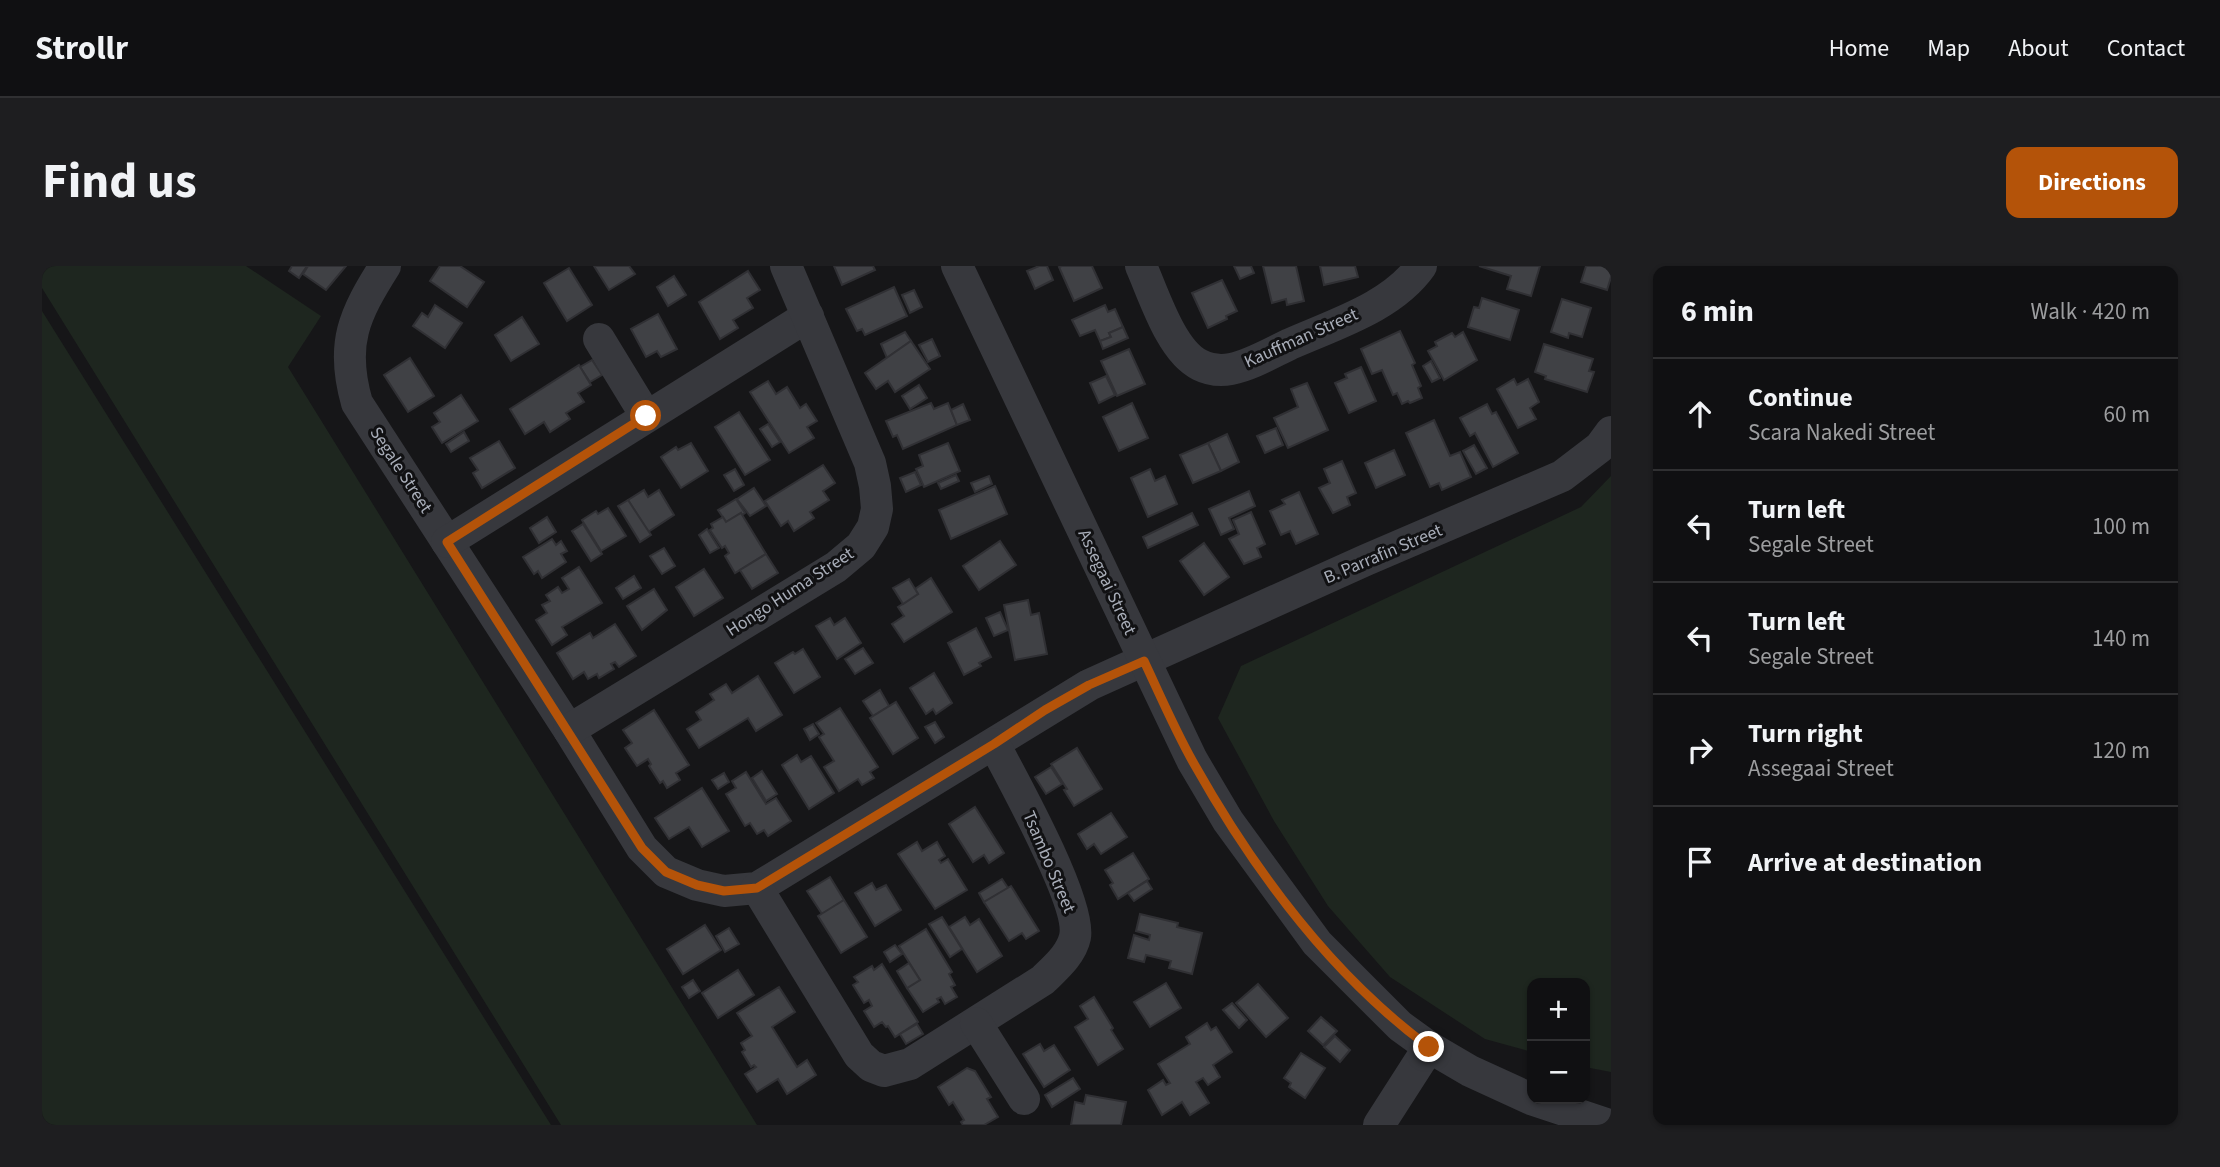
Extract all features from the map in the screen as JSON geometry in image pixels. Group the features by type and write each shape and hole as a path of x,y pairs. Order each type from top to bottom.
{"street":[{"name":"Segale Street","path":"385,266 367,294 353,324 349,378 357,403 569,730 642,848 666,872 697,885 724,891 757,888 994,744 1045,710 1089,685 1144,661"},
{"name":"Hongo Huma Street","path":"569,730 836,567 861,546 873,527 877,509 870,463 786,266"},
{"name":"Assegaai Street","path":"957,266 1192,760 1228,821 1317,943 1400,1026 1429,1047 1470,1071 1531,1099 1609,1125"},
{"name":"Kauffman Street","path":"1141,266 1171,333 1183,352 1199,365 1215,370 1232,369 1258,359 1360,313 1411,281 1422,266"},
{"path":"447,542 808,316"},
{"path":"599,339 646,416"},
{"name":"B. Parrafin Street","path":"1144,661 1366,560 1562,476 1600,447 1611,432"},
{"name":"Tsambo Street","path":"757,888 859,1055 871,1066 884,1071 910,1064 1043,980 1060,964 1076,936 1074,917 1052,858 994,744"},
{"path":"976,1023 1024,1100"},
{"path":"1380,1125 1429,1047"}],"shaded area":[{"path":"42,266 246,266 321,316 288,367 757,1125 561,1125 42,288"},
{"path":"42,311 551,1125 42,1125"},
{"path":"1611,476 1611,1072 1590,1068 1590,978 1527,978 1527,1051 1485,1039 1390,977 1328,906 1274,821 1218,718 1241,666 1581,507"}],"building":[{"path":"292,266 307,266 299,278 289,271"},
{"path":"308,266 346,266 326,290 303,274"},
{"path":"440,266 460,266 484,282 467,307 430,281"},
{"path":"594,266 629,266 635,274 609,290"},
{"path":"834,266 873,266 875,270 842,285"},
{"path":"1047,266 1053,280 1035,289 1027,271"},
{"path":"1092,266 1102,288 1074,301 1059,267"},
{"path":"1234,266 1251,266 1254,273 1240,279"},
{"path":"1263,266 1296,266 1304,301 1287,305 1286,299 1272,303"},
{"path":"1320,266 1355,266 1358,277 1324,285"},
{"path":"1479,266 1540,266 1531,296 1507,289 1511,276"},
{"path":"1586,266 1611,266 1607,290 1581,282"},
{"path":"569,268 592,305 567,321 544,283"},
{"path":"748,271 760,290 747,298 753,308 733,320 738,328 720,339 699,302"},
{"path":"674,276 686,295 668,306 657,287"},
{"path":"1222,280 1237,311 1208,328 1192,293"},
{"path":"894,287 907,316 865,335 862,329 857,331 846,309"},
{"path":"914,290 922,307 910,313 902,295"},
{"path":"1482,298 1519,310 1510,340 1468,327 1474,307 1479,308"},
{"path":"1562,299 1591,308 1582,337 1569,333 1568,338 1551,332"},
{"path":"435,305 462,323 445,348 413,326 422,313 428,317"},
{"path":"1105,305 1108,312 1115,309 1123,327 1109,333 1111,337 1100,341 1095,330 1080,336 1072,320"},
{"path":"658,314 677,349 661,357 657,351 646,357 631,329"},
{"path":"522,317 539,344 511,361 495,335"},
{"path":"1123,327 1128,338 1103,349 1100,341 1111,337 1109,333"},
{"path":"1400,331 1415,363 1412,365 1421,386 1418,388 1422,398 1402,404 1397,393 1393,395 1382,370 1372,374 1361,349"},
{"path":"905,332 911,341 887,358 881,344"},
{"path":"1463,332 1477,360 1444,380 1428,351 1437,346 1435,342 1452,333 1455,337"},
{"path":"932,339 940,356 928,362 919,345"},
{"path":"911,341 930,369 895,392 888,381 876,389 865,373"},
{"path":"1544,344 1593,359 1589,371 1594,372 1587,392 1545,379 1546,376 1535,372"},
{"path":"1129,349 1145,384 1117,396 1101,361"},
{"path":"410,358 434,396 408,412 384,375"},
{"path":"592,360 602,375 590,382 580,367"},
{"path":"1431,361 1440,378 1432,382 1423,366"},
{"path":"579,365 591,385 578,393 584,402 566,413 570,419 550,432 544,422 525,434 510,409"},
{"path":"1361,367 1376,401 1349,413 1335,383 1347,378 1345,374"},
{"path":"1106,376 1115,395 1099,403 1090,383"},
{"path":"1514,379 1517,385 1528,379 1539,402 1530,408 1536,419 1518,428 1497,389"},
{"path":"768,381 776,394 787,387 800,408 806,404 817,421 807,427 814,438 789,453 750,392"},
{"path":"1307,383 1328,430 1288,448 1274,418 1298,407 1291,389"},
{"path":"919,385 927,398 910,409 902,396"},
{"path":"461,395 478,421 442,443 432,427 440,422 434,413"},
{"path":"931,403 934,409 948,403 957,425 903,449 897,435 893,437 886,421"},
{"path":"1132,403 1148,438 1119,451 1103,417"},
{"path":"963,404 970,420 957,425 951,410"},
{"path":"1487,404 1492,414 1496,412 1518,453 1493,467 1475,433 1470,436 1460,418"},
{"path":"739,412 770,460 745,475 715,427"},
{"path":"1434,420 1450,456 1460,452 1471,477 1442,490 1439,483 1430,487 1406,433"},
{"path":"768,424 780,442 772,447 760,429"},
{"path":"1276,428 1283,445 1265,453 1257,436"},
{"path":"464,432 469,441 451,452 446,444"},
{"path":"1227,434 1239,462 1221,471 1208,443"},
{"path":"499,441 515,468 482,488 473,473 478,470 470,458"},
{"path":"691,443 708,471 681,488 661,457 676,447 678,450"},
{"path":"948,443 960,471 924,487 916,469 923,466 919,455"},
{"path":"1208,443 1221,471 1193,483 1180,455"},
{"path":"1474,445 1487,468 1476,474 1463,451"},
{"path":"1394,450 1405,475 1376,488 1365,463"},
{"path":"1342,461 1356,493 1347,497 1350,505 1333,513 1319,488 1330,483 1324,469"},
{"path":"823,465 835,483 823,491 829,500 810,512 814,518 794,531 788,521 781,526 765,501"},
{"path":"735,469 744,485 734,491 724,475"},
{"path":"1150,469 1155,481 1165,476 1177,504 1148,517 1131,478"},
{"path":"915,472 921,485 906,492 900,478"},
{"path":"956,475 959,481 941,489 938,483"},
{"path":"989,476 992,484 975,492 971,483"},
{"path":"995,486 1007,514 951,539 939,510"},
{"path":"754,488 766,506 750,516 737,499"},
{"path":"644,490 648,497 659,490 674,515 648,532 628,500"},
{"path":"1249,491 1255,506 1229,518 1234,529 1221,535 1209,509"},
{"path":"1299,492 1318,534 1296,544 1290,531 1281,535 1270,511 1285,504 1282,500"},
{"path":"736,499 745,513 726,522 718,510"},
{"path":"628,500 651,535 640,542 618,506"},
{"path":"608,508 626,536 601,551 582,520 596,511 598,514"},
{"path":"1251,512 1265,544 1257,548 1261,557 1244,564 1229,539 1239,534 1233,520"},
{"path":"741,513 766,554 735,573 725,556 729,553 725,546 722,548 710,530 713,528 711,524 723,517 726,522"},
{"path":"1192,513 1198,525 1148,548 1143,537"},
{"path":"547,517 556,532 539,543 530,528"},
{"path":"583,524 602,554 591,561 572,531"},
{"path":"707,529 719,548 710,553 699,535"},
{"path":"552,539 556,545 561,541 567,551 561,554 566,562 542,578 538,571 534,574 523,557"},
{"path":"1000,541 1016,565 979,590 963,566"},
{"path":"1204,543 1229,577 1204,595 1180,561"},
{"path":"664,548 675,566 662,574 650,556"},
{"path":"766,554 778,573 752,589 740,570"},
{"path":"579,567 602,603 562,627 567,635 552,645 536,620 547,613 542,605 550,601 546,595 558,587 562,593 569,589 562,578"},
{"path":"704,569 723,598 694,616 676,587"},
{"path":"634,576 641,588 623,599 616,588"},
{"path":"931,578 952,612 904,642 892,624 904,616 898,607 918,594 915,589"},
{"path":"909,579 918,594 903,604 893,588"},
{"path":"654,589 667,610 642,630 627,606"},
{"path":"1028,600 1031,615 1039,613 1047,654 1015,660 1004,605"},
{"path":"1000,612 1008,630 994,636 986,618"},
{"path":"830,618 834,625 845,618 861,643 837,659 816,626"},
{"path":"615,624 636,656 619,667 615,662 611,664 614,669 599,678 597,674 588,679 584,672 573,679 557,653 590,633 593,638"},
{"path":"976,628 991,657 964,675 948,643"},
{"path":"863,648 873,663 855,674 845,659"},
{"path":"803,649 820,677 794,693 775,663"},
{"path":"934,673 952,703 936,714 933,709 926,714 910,688"},
{"path":"758,676 782,715 756,731 748,718 699,748 687,729 701,720 696,712 714,700 710,694 726,684 732,693"},
{"path":"880,690 889,706 873,716 863,701"},
{"path":"896,702 918,738 893,754 870,718"},
{"path":"840,708 878,767 870,772 874,778 862,785 858,779 839,791 824,767 834,761 819,737 824,734 816,723"},
{"path":"654,710 689,765 676,773 680,780 667,788 663,781 660,783 649,766 651,764 648,759 637,766 625,748 632,743 623,730"},
{"path":"935,722 944,737 935,743 925,727"},
{"path":"813,724 819,734 810,740 804,729"},
{"path":"1077,748 1102,789 1074,806 1051,764"},
{"path":"797,755 801,762 811,756 834,793 809,809 782,765"},
{"path":"1051,767 1062,784 1046,794 1035,777"},
{"path":"762,771 777,794 766,801 752,778"},
{"path":"746,772 766,804 776,798 791,821 768,836 764,830 757,834 750,823 745,826 726,794 736,788 732,781"},
{"path":"724,773 729,782 718,789 712,780"},
{"path":"702,788 729,831 702,847 689,827 669,839 655,818"},
{"path":"975,807 1004,853 989,863 984,855 973,862 949,824"},
{"path":"1111,813 1127,837 1101,854 1094,844 1087,849 1078,834"},
{"path":"917,842 922,851 937,842 945,856 939,860 941,863 948,859 967,890 935,909 898,854"},
{"path":"1133,853 1149,879 1118,899 1105,870"},
{"path":"830,877 844,900 822,914 807,891"},
{"path":"1002,879 1008,888 984,902 979,893"},
{"path":"1147,881 1152,889 1134,901 1128,893"},
{"path":"872,883 876,890 886,885 901,910 875,926 855,893"},
{"path":"1011,886 1039,931 1026,939 1022,933 1009,941 984,902"},
{"path":"844,900 867,937 841,953 818,916"},
{"path":"1140,914 1178,923 1177,927 1202,933 1192,974 1169,968 1171,961 1146,955 1144,962 1128,958 1134,935 1149,940 1150,935 1136,931"},
{"path":"942,917 962,949 950,957 929,924"},
{"path":"965,917 970,925 979,919 1002,956 977,972 949,927"},
{"path":"705,925 721,950 683,974 667,949"},
{"path":"729,928 739,944 725,952 716,936"},
{"path":"926,929 952,972 949,974 955,985 951,987 957,997 945,1004 941,997 937,999 939,1002 923,1012 907,988 920,980 899,946"},
{"path":"895,945 902,954 890,962 884,952"},
{"path":"909,963 920,980 907,988 897,971"},
{"path":"882,964 918,1022 895,1037 882,1022 874,1027 864,1011 872,1006 869,1000 864,1003 853,985 858,982 854,977 872,966 874,970"},
{"path":"738,970 754,995 718,1018 702,993"},
{"path":"693,980 700,991 689,998 682,987"},
{"path":"1166,983 1181,1008 1150,1027 1134,1002"},
{"path":"1258,984 1288,1018 1266,1037 1236,1003"},
{"path":"779,987 795,1012 772,1027 797,1067 807,1060 816,1075 787,1094 778,1079 757,1092 745,1074 756,1067 751,1067 742,1052 745,1050 741,1043 752,1036 737,1013"},
{"path":"1094,997 1123,1049 1098,1065 1075,1027 1088,1019 1080,1006"},
{"path":"1232,1003 1247,1020 1239,1028 1223,1010"},
{"path":"1321,1017 1337,1031 1323,1045 1308,1031"},
{"path":"1207,1023 1211,1030 1216,1027 1232,1052 1213,1065 1220,1077 1208,1085 1203,1078 1196,1082 1209,1103 1190,1115 1182,1102 1162,1115 1148,1090 1163,1080 1166,1085 1170,1083 1158,1064 1190,1044 1186,1037"},
{"path":"917,1024 923,1034 906,1044 900,1034"},
{"path":"1335,1036 1350,1050 1340,1062 1324,1047"},
{"path":"1040,1044 1044,1051 1054,1045 1070,1070 1044,1087 1023,1054"},
{"path":"1301,1053 1325,1068 1305,1098 1289,1087 1291,1083 1284,1078"},
{"path":"967,1068 975,1071 991,1097 987,1099 998,1117 984,1125 963,1125 961,1122 964,1120 953,1102 949,1105 938,1087"},
{"path":"1073,1078 1080,1089 1052,1107 1045,1095"},
{"path":"1086,1095 1126,1102 1121,1125 1071,1125 1075,1102 1084,1104"}],"route":[{"path":"646,416 447,542 642,848 666,872 697,885 724,891 757,888 994,744 1045,710 1089,685 1144,661 1192,760 1228,821 1264,873 1317,943 1400,1026 1429,1047"}]}
